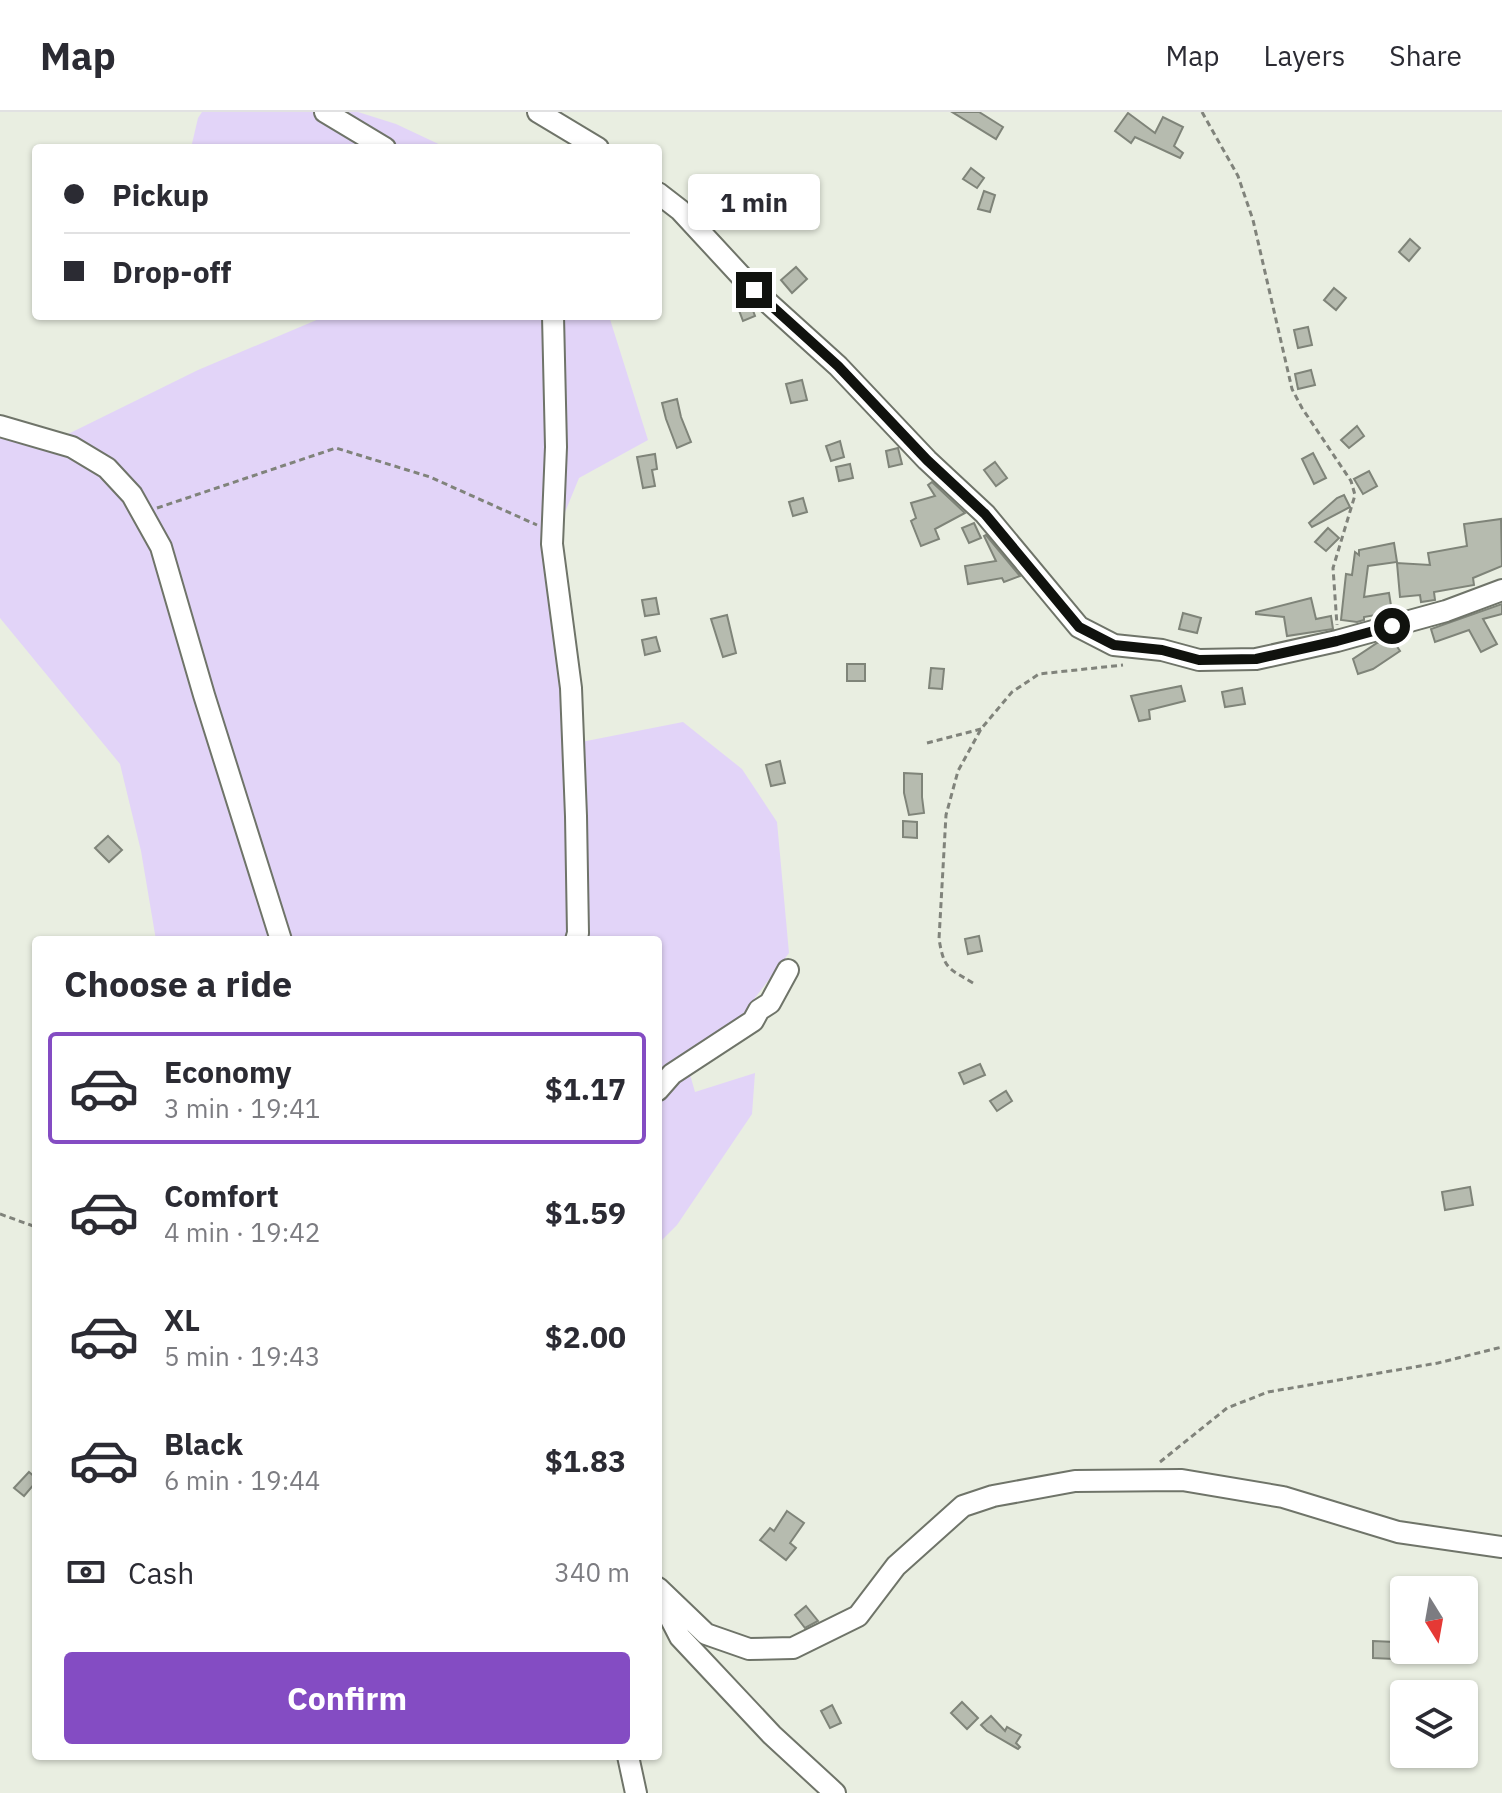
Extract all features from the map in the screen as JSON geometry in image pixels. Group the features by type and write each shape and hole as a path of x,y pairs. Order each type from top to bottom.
{"street":[{"path":"325,112 378,144"},
{"path":"538,112 591,144"},
{"path":"662,196 680,210 754,290 838,366 927,460 985,514 1079,627 1114,645 1162,650 1199,660 1256,659 1446,611 1502,590"},
{"path":"553,320 556,447 552,544 571,688 577,936"},
{"path":"0,426 72,447 107,468 132,495 161,547 280,936"},
{"path":"662,1085 672,1074 753,1021 759,1010 770,1003 788,970"},
{"path":"662,1595 706,1634 749,1649 793,1648 858,1616 896,1566 963,1506 993,1496 1075,1481 1182,1480 1283,1497 1398,1532 1502,1547"},
{"path":"662,1599 680,1637 772,1735 835,1793"},
{"path":"629,1760 636,1793"}],"path":[{"path":"1202,112 1238,176 1253,220 1292,389 1351,481 1355,495 1333,568 1337,641"},
{"path":"142,513 336,448 430,477 552,534"},
{"path":"973,983 947,968 939,939 946,815 958,771 981,729 1012,692 1039,674 1121,665"},
{"path":"927,743 981,729"},
{"path":"0,1214 32,1226"},
{"path":"1160,1462 1227,1408 1268,1392 1438,1363 1502,1347"}],"shaded area":[{"path":"202,112 358,112 396,124 438,144 192,144"},
{"path":"317,320 610,320 648,440 579,478 559,527 571,744 683,722 742,769 777,822 789,953 724,1039 689,1071 695,1092 755,1073 752,1114 677,1225 662,1240 662,936 155,936 141,851 120,764 0,618 0,424 60,438 198,370"}],"building":[{"path":"952,112 979,112 1003,127 996,139"},
{"path":"1128,113 1155,133 1163,117 1183,127 1174,146 1183,153 1180,158 1135,137 1131,143 1115,131"},
{"path":"971,168 984,178 977,188 963,179"},
{"path":"984,191 995,195 990,212 978,209"},
{"path":"1410,239 1420,248 1409,261 1399,252"},
{"path":"796,267 807,279 792,293 781,280"},
{"path":"1334,288 1346,298 1336,310 1324,300"},
{"path":"747,301 755,316 743,321 737,305"},
{"path":"1308,327 1312,345 1298,348 1294,330"},
{"path":"1311,370 1315,385 1298,389 1295,374"},
{"path":"802,380 807,400 791,403 786,384"},
{"path":"677,399 691,442 677,448 662,403"},
{"path":"1357,426 1364,436 1349,448 1341,440"},
{"path":"840,441 844,457 831,461 826,446"},
{"path":"898,448 902,464 889,467 886,451"},
{"path":"1313,453 1326,478 1314,484 1302,459"},
{"path":"655,454 657,469 652,470 655,486 643,488 637,457"},
{"path":"995,462 1007,478 996,486 984,470"},
{"path":"850,464 853,478 839,481 836,467"},
{"path":"1369,471 1377,486 1363,494 1354,479"},
{"path":"932,482 965,513 935,529 939,539 921,546 911,521 916,518 911,503 935,496 928,485"},
{"path":"1344,495 1350,507 1312,527 1309,523"},
{"path":"803,498 807,512 793,516 789,502"},
{"path":"1501,519 1502,566 1473,578 1474,585 1434,592 1435,600 1421,602 1420,595 1400,597 1397,563 1430,565 1428,553 1467,546 1464,524"},
{"path":"974,523 981,538 969,543 962,528"},
{"path":"1328,528 1339,538 1326,551 1315,542"},
{"path":"986,535 1020,576 1004,582 1002,578 968,584 965,566 996,561"},
{"path":"1394,543 1397,562 1368,566 1364,597 1389,593 1392,612 1364,617 1364,620 1357,622 1341,620 1346,574 1352,575 1355,552 1359,555 1359,550"},
{"path":"656,598 659,614 645,616 642,600"},
{"path":"1311,598 1316,619 1331,616 1333,629 1287,636 1284,617 1256,614 1256,612"},
{"path":"1502,604 1502,614 1483,619 1497,644 1481,652 1469,630 1435,642 1431,629"},
{"path":"1183,613 1201,618 1197,633 1179,629"},
{"path":"727,615 736,653 723,657 711,619"},
{"path":"656,637 660,651 645,655 642,640"},
{"path":"1392,639 1400,651 1373,669 1358,674 1353,659 1377,643"},
{"path":"847,664 865,664 865,681 847,681"},
{"path":"931,668 944,669 942,689 929,688"},
{"path":"1181,686 1185,701 1149,710 1150,719 1139,721 1131,696"},
{"path":"1242,688 1245,704 1225,707 1222,692"},
{"path":"780,761 785,783 771,786 766,765"},
{"path":"904,773 922,774 924,813 909,815"},
{"path":"903,821 917,822 917,838 903,837"},
{"path":"108,836 122,850 109,862 95,848"},
{"path":"979,936 982,951 968,954 965,939"},
{"path":"980,1064 985,1075 964,1084 959,1073"},
{"path":"1006,1091 1012,1101 997,1111 990,1101"},
{"path":"1470,1187 1473,1205 1445,1210 1442,1192"},
{"path":"29,1472 32,1475 32,1487 24,1496 14,1488"},
{"path":"787,1511 804,1523 790,1543 796,1548 786,1560 760,1540 770,1528 774,1531"},
{"path":"806,1606 818,1621 805,1628 795,1615"},
{"path":"1373,1641 1390,1642 1390,1659 1373,1658"},
{"path":"962,1702 978,1718 967,1729 951,1713"},
{"path":"832,1705 841,1723 830,1728 821,1711"},
{"path":"991,1716 1005,1731 1007,1727 1021,1735 1016,1743 1020,1747 1018,1749 981,1725"}],"route":[{"path":"754,290 838,366 927,460 985,514 1079,627 1114,645 1162,650 1199,660 1256,659 1392,626"}]}
